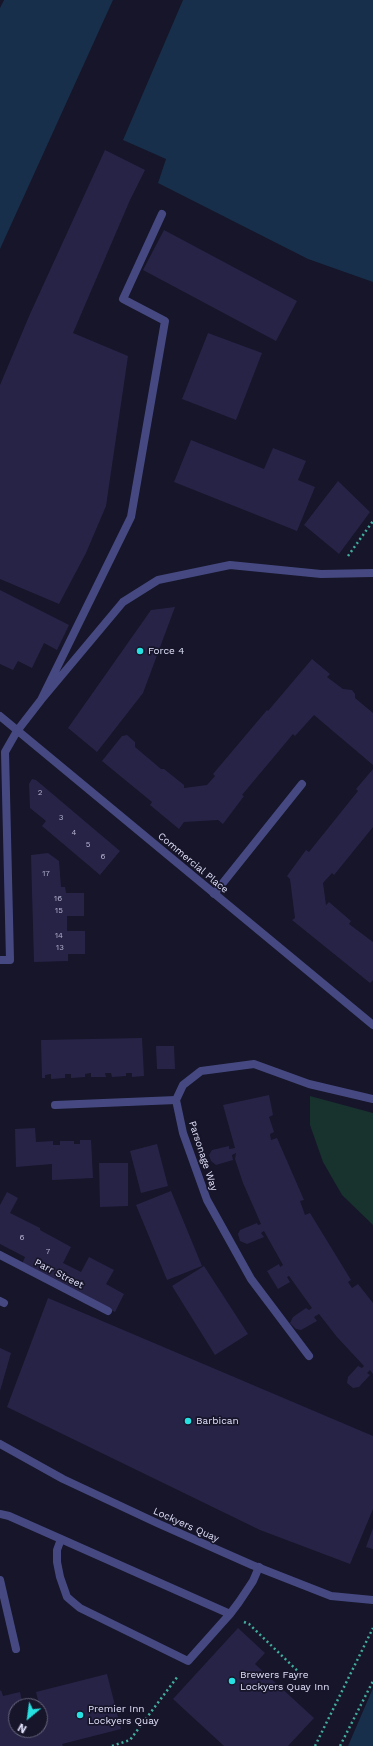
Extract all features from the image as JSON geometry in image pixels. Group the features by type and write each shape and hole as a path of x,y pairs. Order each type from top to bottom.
{"street":[{"path":"41,700 131,517 165,321 124,299 162,214"},
{"path":"0,960 10,960 5,752 17,731 41,700 122,602 158,580 230,564 321,574 373,573"},
{"name":"Commercial Place","path":"0,716 373,1025"},
{"path":"214,894 302,784"},
{"path":"55,1105 176,1100 182,1085 201,1071 254,1064 309,1084 373,1099"},
{"name":"Parsonage Way","path":"176,1100 183,1133 207,1200 250,1279 309,1356"},
{"name":"Parr Street","path":"0,1255 108,1311"},
{"name":"Lockyers Quay","path":"0,1444 63,1479 259,1568 331,1596 373,1600"},
{"path":"0,1514 9,1516 230,1614"},
{"path":"61,1540 57,1550 57,1562 60,1577 67,1597 80,1608 188,1661 230,1614 253,1581 259,1568"},
{"path":"0,1580 16,1650"}],"path":[{"path":"346,559 373,521"},
{"path":"230,1614 249,1624 306,1679"},
{"path":"315,1746 373,1628"},
{"path":"112,1746 130,1740 188,1661"},
{"path":"340,1746 373,1681"}],"green space":[{"path":"310,1096 373,1113 373,1225 342,1195 323,1162 310,1125"}],"water":[{"path":"4,0 113,0 0,249 0,8"},
{"path":"183,0 373,0 373,282 308,259 158,183 166,159 123,140"},
{"path":"373,1688 373,1746 348,1746"}],"building":[{"path":"105,150 145,170 130,200 73,333 128,356 106,506 86,553 59,604 0,579 0,385 30,314"},
{"path":"164,230 297,301 276,341 143,270"},
{"path":"208,333 262,353 236,420 182,399"},
{"path":"191,440 264,469 273,448 306,461 298,480 315,487 297,531 174,482"},
{"path":"338,481 370,512 339,554 304,525"},
{"path":"0,590 69,625 57,650 44,643 32,668 18,661 13,670 0,664"},
{"name":"Force 4","path":"175,607 143,693 97,752 68,728 151,610"},
{"path":"312,659 330,674 327,677 343,689 352,690 355,694 355,698 373,713 373,765 314,715 295,736 293,734 242,795 244,796 223,824 218,820 184,822 179,829 150,805 152,802 102,761 122,736 127,735 135,742 135,747 161,769 164,769 184,785 184,788 207,785 215,776 213,774"},
{"path":"373,769 373,827 334,875 332,873 323,883 326,905 329,902 351,921 349,924 373,942 373,980 370,983 292,920 295,918 290,879 287,876 306,850 309,852 358,791 356,789"},
{"path":"32,779 36,780 120,851 100,875 42,826 46,821 30,808 29,784"},
{"path":"48,853 59,861 61,887 65,887 66,893 84,893 84,916 67,916 67,931 85,931 85,954 68,954 68,961 34,962 31,855"},
{"path":"142,1038 144,1076 132,1077 132,1073 126,1073 126,1076 112,1077 111,1073 105,1073 106,1077 91,1077 91,1073 85,1074 85,1077 71,1078 71,1074 65,1074 65,1078 51,1079 51,1074 45,1075 45,1078 42,1078 41,1040"},
{"path":"156,1046 174,1046 175,1069 157,1069"},
{"path":"269,1095 273,1115 269,1117 274,1132 270,1134 271,1140 277,1138 304,1200 300,1201 305,1215 310,1213 351,1280 348,1282 352,1288 358,1284 373,1303 373,1374 370,1370 367,1373 370,1375 359,1387 353,1388 347,1383 348,1377 358,1366 362,1368 364,1366 337,1337 319,1314 314,1317 317,1321 301,1330 296,1329 290,1323 293,1317 306,1308 309,1310 312,1308 289,1276 287,1277 290,1282 278,1289 267,1271 279,1264 280,1267 283,1265 264,1231 261,1233 264,1237 247,1244 240,1241 238,1234 240,1230 257,1223 258,1225 261,1224 243,1183 235,1159 236,1153 232,1155 233,1160 216,1165 211,1161 209,1155 212,1150 229,1146 229,1149 235,1148 223,1105"},
{"path":"35,1128 36,1142 53,1141 53,1145 60,1145 60,1141 74,1141 74,1144 80,1144 80,1140 91,1140 93,1178 52,1180 52,1164 16,1167 15,1129"},
{"path":"157,1144 168,1186 141,1193 130,1151"},
{"path":"99,1163 128,1163 128,1206 100,1207"},
{"path":"171,1191 202,1266 167,1280 136,1205"},
{"path":"7,1192 18,1198 10,1213 40,1228 40,1230 71,1247 63,1263 81,1272 89,1257 114,1270 106,1284 124,1294 115,1312 22,1264 25,1257 0,1244 0,1205"},
{"path":"204,1266 248,1334 215,1355 172,1286"},
{"name":"Barbican","path":"48,1298 373,1436 373,1509 350,1564 260,1530 7,1407"},
{"path":"0,1348 11,1353 0,1391"},
{"path":"373,1528 373,1549 366,1547"},
{"name":"Brewers Fayre Lockyers Quay Inn","path":"238,1628 265,1653 255,1664 314,1718 288,1746 224,1746 173,1699"},
{"name":"Premier Inn Lockyers Quay","path":"107,1674 121,1729 62,1744 63,1746 0,1746 1,1690 3,1696 20,1692 21,1698 8,1698 8,1738 48,1738 48,1698 37,1698 36,1692"}],"place":[{"name":"Force 4","path":"140,651"},
{"name":"Barbican","path":"188,1421"},
{"name":"Brewers Fayre Lockyers Quay Inn","path":"232,1681"},
{"name":"Premier Inn Lockyers Quay","path":"80,1715"}]}
